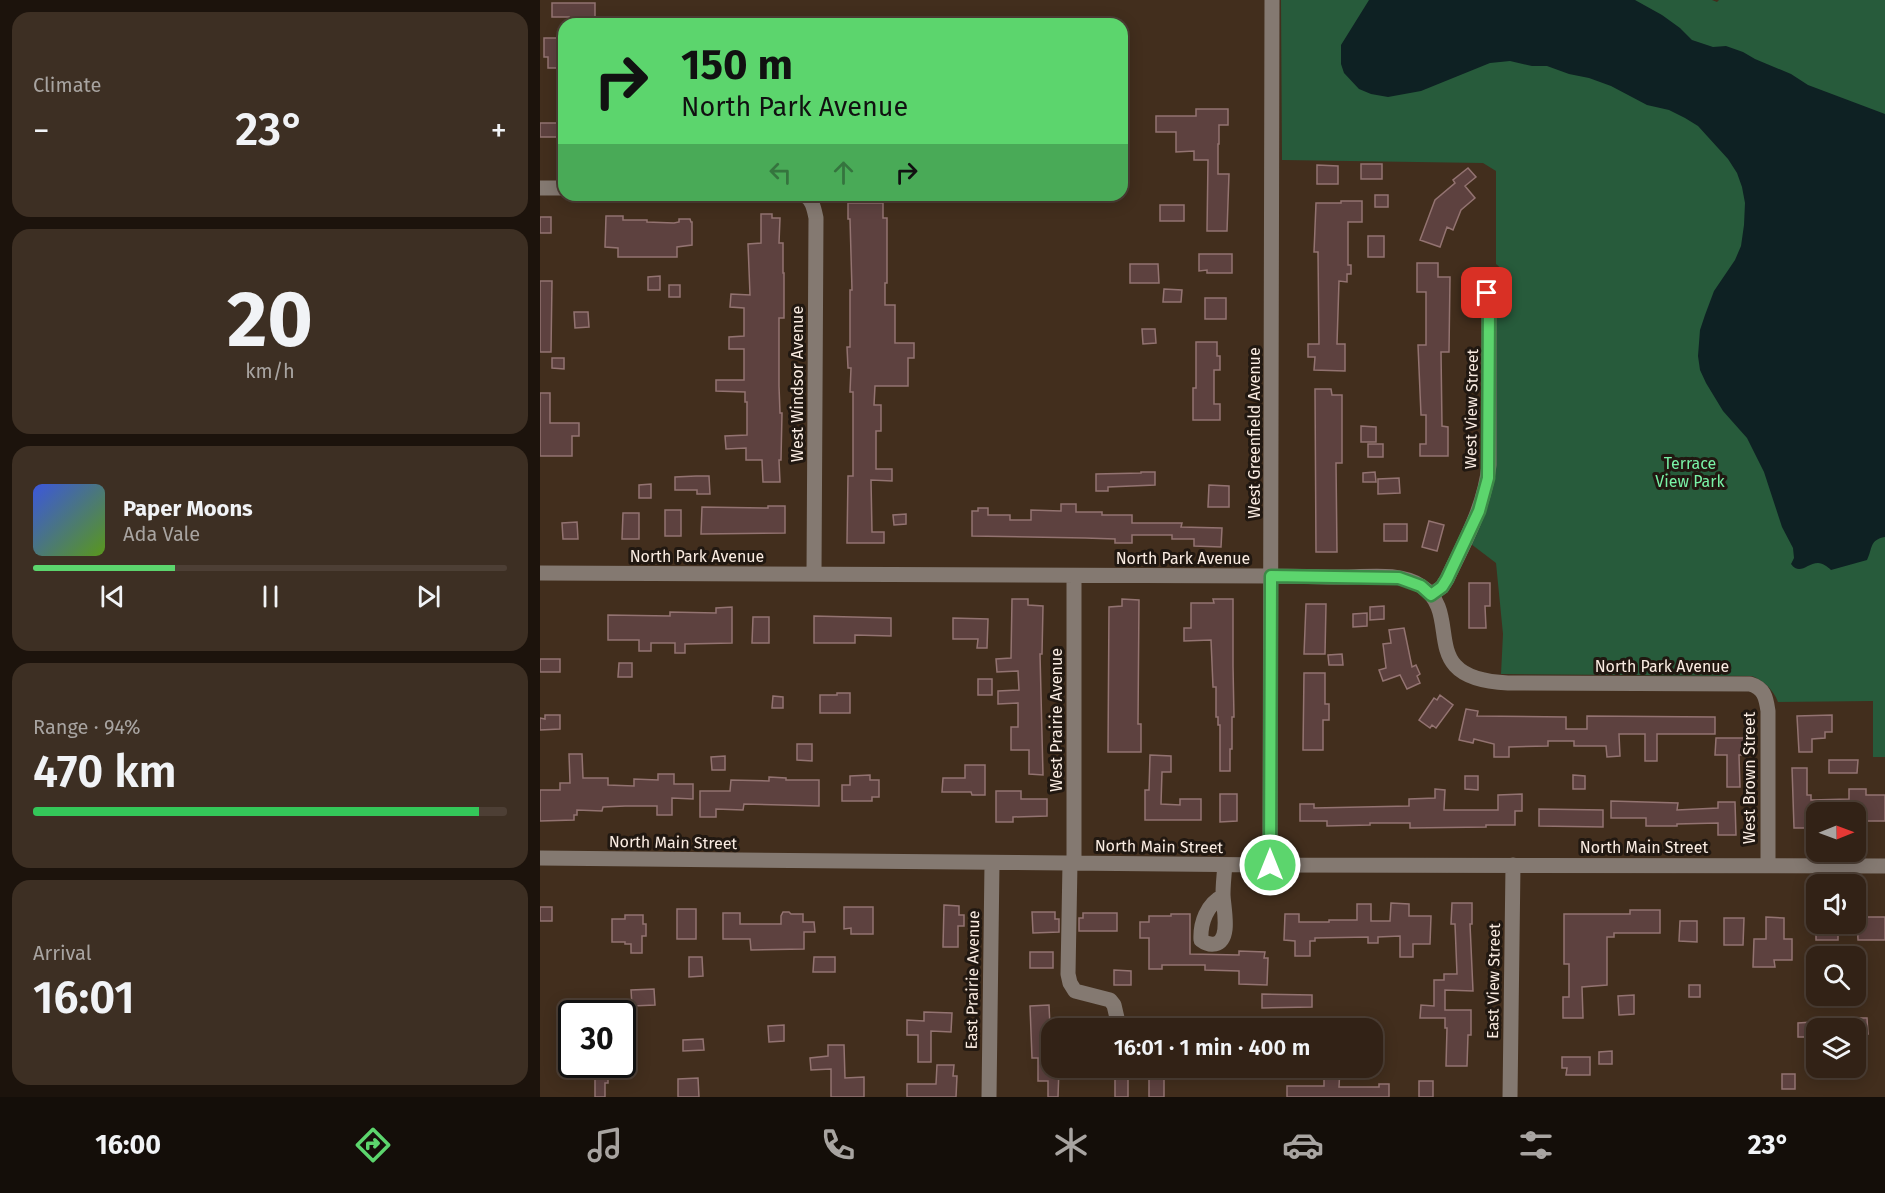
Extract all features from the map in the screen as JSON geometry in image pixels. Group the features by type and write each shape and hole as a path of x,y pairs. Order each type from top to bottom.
{"street":[{"name":"West Greenfield Avenue","path":"1270,865 1272,0"},
{"path":"540,188 558,188"},
{"name":"West Windsor Avenue","path":"810,201 814,206 816,218 814,574"},
{"name":"West View Street","path":"1431,595 1442,587 1447,579 1479,511 1488,478 1489,306 1484,280"},
{"name":"North Park Avenue","path":"540,573 1399,578 1421,586 1431,595 1438,608 1445,643 1451,659 1467,676 1483,681 1508,684 1750,684 1758,686 1763,692"},
{"name":"West Prairie Avenue","path":"1074,576 1072,863 1068,974 1075,991 1110,1000 1114,1005 1117,1018"},
{"name":"West Brown Street","path":"1763,692 1767,699 1768,711 1768,865"},
{"name":"North Main Street","path":"540,858 1225,865 1885,866"},
{"name":"East Prairie Avenue","path":"988,1097 992,863"},
{"path":"1223,896 1225,865"},
{"name":"East View Street","path":"1510,1097 1513,865"}],"green space":[{"name":"Terrace View Park","path":"1281,0 1712,0 1717,2 1719,0 1885,0 1885,757 1873,757 1873,701 1778,702 1768,686 1752,676 1501,674 1503,634 1496,563 1471,544 1485,513 1494,482 1496,303 1505,283 1504,273 1496,264 1496,171 1483,163 1282,160"}],"shaded area":[{"path":"1369,0 1635,0 1662,15 1692,40 1713,47 1726,46 1743,52 1791,74 1808,85 1885,114 1885,537 1874,542 1867,560 1831,570 1820,563 1801,569 1791,564 1794,558 1793,548 1782,527 1764,472 1747,438 1723,411 1700,370 1698,356 1700,330 1714,291 1735,260 1741,246 1744,225 1745,203 1742,187 1728,159 1698,126 1685,118 1669,110 1647,105 1611,86 1547,66 1532,66 1510,61 1490,63 1421,91 1388,97 1359,89 1344,73 1341,64 1341,45"}],"building":[{"path":"552,3 595,3 595,18 552,17"},
{"path":"544,38 558,38 558,68 548,68 548,57 544,57"},
{"path":"1196,109 1228,109 1228,125 1219,125 1218,144 1218,174 1229,174 1227,231 1207,231 1208,160 1194,160 1194,151 1176,152 1176,132 1156,132 1156,116 1196,116"},
{"path":"540,123 558,123 558,137 540,137"},
{"path":"1361,164 1382,164 1382,179 1361,179"},
{"path":"1317,165 1338,166 1338,184 1317,184"},
{"path":"1468,168 1476,177 1465,186 1475,198 1461,210 1453,230 1447,227 1440,247 1420,240 1435,200 1455,183 1453,180"},
{"path":"1375,195 1388,195 1388,207 1375,207"},
{"path":"1341,201 1362,201 1362,222 1348,222 1348,265 1351,265 1351,274 1347,274 1347,282 1339,281 1337,344 1345,344 1345,371 1314,370 1315,357 1308,357 1308,344 1319,344 1318,252 1314,252 1316,203 1341,203"},
{"path":"848,203 883,203 883,218 887,218 885,305 895,305 895,343 914,343 914,358 908,358 908,386 875,386 874,405 881,405 881,431 876,431 876,469 892,469 892,481 871,480 872,532 884,532 884,543 847,543 848,476 853,476 853,392 850,392 851,368 848,368 847,347 850,347 850,290 852,290"},
{"path":"1160,205 1184,205 1184,221 1160,221"},
{"path":"761,214 772,214 772,218 780,218 779,243 783,243 784,318 779,318 779,386 780,413 782,413 780,482 763,482 762,460 746,460 746,448 726,449 725,436 747,435 747,402 745,402 745,392 716,391 716,380 744,380 744,349 729,349 729,337 744,336 744,308 730,307 731,294 750,295 748,244 761,243"},
{"path":"606,216 623,216 623,220 674,223 679,222 679,219 690,219 692,245 677,247 677,257 618,257 618,248 605,247"},
{"path":"540,217 551,217 551,233 540,233"},
{"path":"1368,236 1384,236 1384,257 1368,257"},
{"path":"1199,254 1232,254 1232,273 1199,271"},
{"path":"1417,263 1438,263 1438,277 1450,277 1449,352 1441,352 1442,426 1448,427 1448,456 1420,456 1420,444 1426,444 1426,415 1421,415 1418,345 1426,345 1426,292 1417,292"},
{"path":"1130,264 1158,264 1159,283 1130,283"},
{"path":"660,276 660,290 648,290 648,277"},
{"path":"540,281 552,281 551,352 540,352"},
{"path":"669,285 680,285 680,297 669,297"},
{"path":"1164,289 1182,290 1181,302 1163,302"},
{"path":"1205,298 1226,298 1226,319 1205,319"},
{"path":"574,312 588,312 589,327 575,328"},
{"path":"1142,329 1155,329 1156,343 1143,344"},
{"path":"1196,342 1217,342 1220,370 1214,370 1214,404 1220,404 1220,420 1193,420"},
{"path":"552,358 564,358 564,369 552,368"},
{"path":"1315,389 1331,389 1332,395 1342,395 1342,463 1336,463 1337,552 1316,552"},
{"path":"540,393 550,393 550,423 579,423 579,436 572,436 572,456 540,456"},
{"path":"1361,426 1376,427 1376,442 1361,442"},
{"path":"1368,444 1383,444 1383,457 1368,457"},
{"path":"1155,472 1155,485 1108,487 1108,491 1096,491 1096,474"},
{"path":"1375,472 1376,482 1363,482 1363,473"},
{"path":"709,476 710,494 697,494 697,490 675,490 675,477"},
{"path":"1399,478 1400,493 1378,494 1378,479"},
{"path":"651,484 651,498 639,498 639,485"},
{"path":"1209,485 1229,486 1229,507 1208,507"},
{"path":"1061,504 1076,504 1076,512 1132,515 1132,523 1182,523 1181,527 1222,528 1221,547 1194,546 1194,539 1172,539 1172,535 1132,535 1132,543 1115,543 1115,539 972,536 972,511 978,511 978,508 988,508 988,515 1010,515 1010,520 1031,520 1031,510 1061,511"},
{"path":"768,506 785,506 785,533 701,534 702,507 768,508"},
{"path":"665,510 681,510 681,536 665,536"},
{"path":"623,513 639,513 639,539 622,539"},
{"path":"906,514 906,524 894,525 893,515"},
{"path":"1429,521 1444,525 1437,551 1422,547"},
{"path":"577,522 578,539 563,539 562,523"},
{"path":"1384,524 1407,524 1407,541 1384,541"},
{"path":"1469,583 1490,583 1490,606 1485,606 1486,628 1469,628"},
{"path":"1012,599 1028,599 1028,605 1043,606 1042,654 1040,654 1043,775 1029,774 1029,750 1011,750 1011,727 1018,727 1018,703 998,704 998,691 1019,690 1018,671 997,672 996,659 1011,658"},
{"path":"1122,599 1139,600 1138,724 1141,724 1141,752 1108,752 1109,607 1122,606"},
{"path":"1213,599 1233,599 1234,717 1232,717 1230,771 1220,771 1220,725 1216,717 1216,687 1213,687 1211,640 1184,641 1184,628 1191,628 1191,603 1214,603"},
{"path":"1306,604 1326,604 1325,654 1304,654"},
{"path":"1384,606 1384,619 1370,620 1370,607"},
{"path":"732,607 732,643 685,644 685,653 675,653 675,643 651,643 651,651 639,651 639,640 608,640 608,615 670,616 670,612 716,613 716,608"},
{"path":"1367,613 1367,626 1353,627 1353,614"},
{"path":"814,616 891,618 891,636 855,635 855,643 814,643"},
{"path":"753,617 769,617 769,643 752,643"},
{"path":"953,618 988,619 987,648 977,648 978,639 953,639"},
{"path":"1404,628 1412,667 1416,665 1420,674 1417,676 1420,683 1407,689 1400,675 1383,681 1379,670 1386,668 1383,644 1391,643 1389,630"},
{"path":"1342,654 1343,665 1329,665 1328,655"},
{"path":"540,659 560,659 560,672 540,672"},
{"path":"619,663 632,663 632,677 618,677"},
{"path":"1304,673 1325,673 1325,704 1329,704 1329,720 1323,720 1323,750 1303,750"},
{"path":"978,679 992,679 992,695 978,695"},
{"path":"837,693 850,693 850,713 820,713 820,695 837,695"},
{"path":"1440,695 1453,705 1436,728 1432,725 1430,728 1419,720 1434,698 1437,700"},
{"path":"773,696 783,697 783,708 772,708"},
{"path":"1466,709 1478,711 1477,716 1566,717 1566,729 1587,729 1587,716 1715,717 1715,734 1657,734 1657,761 1645,761 1645,734 1619,734 1620,756 1607,757 1606,746 1574,746 1574,741 1548,741 1548,746 1509,747 1509,757 1494,757 1494,744 1474,739 1473,743 1459,740"},
{"path":"545,715 560,715 560,729 540,730 540,718 545,719"},
{"path":"1832,715 1832,732 1825,732 1825,738 1812,739 1812,752 1799,752 1797,716"},
{"path":"1716,738 1745,738 1745,755 1739,755 1740,787 1727,787 1727,755 1715,755"},
{"path":"797,744 812,744 812,761 797,760"},
{"path":"569,754 582,754 583,778 608,778 608,785 634,786 634,779 658,780 658,774 674,774 674,784 693,784 693,799 672,798 672,815 657,815 657,806 603,807 602,811 577,810 574,820 540,821 540,790 560,790 560,783 570,783"},
{"path":"1150,755 1171,756 1171,772 1162,772 1161,804 1180,805 1180,799 1201,799 1201,820 1145,820 1145,790 1149,790"},
{"path":"725,756 725,770 712,770 711,757"},
{"path":"1829,760 1858,760 1857,773 1829,773"},
{"path":"965,765 985,765 985,795 972,795 971,792 942,792 943,778 965,778"},
{"path":"1792,768 1807,768 1807,795 1811,795 1811,800 1849,799 1849,789 1866,789 1866,795 1885,795 1885,821 1866,821 1866,802 1806,802 1806,828 1794,828"},
{"path":"870,775 870,780 879,780 879,797 872,797 872,801 842,801 842,785 850,785 850,776"},
{"path":"1573,775 1585,776 1585,789 1573,789"},
{"path":"1465,776 1478,776 1478,790 1465,789"},
{"path":"769,777 786,778 786,780 819,780 819,806 744,804 743,810 716,809 716,817 700,817 700,791 730,791 731,780 769,781"},
{"path":"1435,789 1445,790 1444,810 1498,810 1498,795 1522,794 1522,811 1515,811 1515,825 1486,825 1486,827 1410,828 1410,823 1327,826 1327,821 1300,821 1300,804 1314,804 1314,808 1409,806 1409,799 1435,798"},
{"path":"996,791 1021,791 1021,799 1047,799 1047,816 1013,817 1013,822 996,822"},
{"path":"1220,794 1237,794 1237,821 1220,822"},
{"path":"1611,801 1678,803 1677,810 1718,808 1718,802 1735,802 1736,835 1718,835 1718,823 1646,826 1646,818 1611,818"},
{"path":"1539,809 1603,810 1603,827 1539,826"},
{"path":"1391,903 1409,904 1409,916 1431,916 1430,944 1413,944 1413,957 1400,957 1400,936 1378,937 1378,943 1368,943 1368,937 1315,938 1315,941 1310,941 1310,956 1295,956 1295,941 1284,940 1285,914 1299,914 1299,922 1357,920 1357,904 1371,904 1371,921 1390,921"},
{"path":"1452,903 1472,903 1472,924 1470,924 1473,991 1445,990 1445,1010 1471,1010 1467,1066 1446,1066 1445,1018 1420,1018 1421,1005 1434,1006 1434,980 1444,980 1444,974 1457,974 1455,924 1451,924"},
{"path":"944,905 959,906 959,915 964,915 964,926 958,926 958,947 943,947"},
{"path":"540,907 552,907 552,921 540,921"},
{"path":"844,907 873,907 873,934 851,934 851,928 844,929"},
{"path":"677,909 696,909 696,939 677,939"},
{"path":"1630,910 1660,910 1660,933 1614,933 1614,937 1607,937 1607,985 1582,987 1583,1018 1563,1018 1563,997 1569,997 1569,964 1564,964 1564,914 1630,914"},
{"path":"783,912 803,914 803,922 814,922 815,932 804,932 804,949 751,950 750,939 723,939 723,913 740,913 740,924 781,924"},
{"path":"1032,912 1055,912 1055,919 1059,919 1059,932 1033,933"},
{"path":"1083,913 1117,913 1117,931 1079,931 1079,918 1083,918"},
{"path":"1171,914 1190,914 1190,954 1239,955 1239,951 1265,952 1264,958 1268,958 1267,985 1239,984 1239,971 1205,970 1205,965 1162,965 1162,969 1149,969 1149,938 1140,938 1140,922 1149,922 1149,916 1171,916"},
{"path":"625,915 643,915 646,936 642,936 642,953 631,953 631,944 612,942 612,919 625,919"},
{"path":"1766,917 1784,918 1784,939 1792,939 1792,960 1774,960 1775,967 1753,967 1754,939 1766,939"},
{"path":"1866,917 1885,917 1885,940 1858,940 1858,934 1866,934"},
{"path":"1724,918 1744,918 1743,945 1724,945"},
{"path":"1680,921 1697,921 1697,942 1679,941"},
{"path":"1816,934 1838,934 1838,940 1816,940"},
{"path":"1030,952 1053,952 1053,968 1030,968"},
{"path":"689,957 702,957 703,976 689,977"},
{"path":"814,957 835,957 835,972 813,972"},
{"path":"1114,970 1131,971 1131,985 1114,985"},
{"path":"1689,985 1700,985 1700,997 1689,997"},
{"path":"654,989 655,1005 636,1006 636,1000 632,1000 631,990"},
{"path":"1262,994 1312,995 1312,1007 1262,1008"},
{"path":"1634,995 1634,1014 1619,1015 1618,996"},
{"path":"1049,1005 1050,1018 1041,1018 1041,1078 1059,1078 1058,1097 1048,1097 1048,1081 1038,1081 1038,1058 1032,1058 1030,1006"},
{"path":"924,1012 952,1013 951,1032 931,1031 931,1062 918,1062 918,1035 907,1035 907,1020 924,1021"},
{"path":"1866,1018 1867,1018 1868,1034 1866,1034"},
{"path":"1806,1022 1806,1037 1798,1037 1798,1023"},
{"path":"784,1025 784,1041 769,1042 768,1026"},
{"path":"703,1039 704,1050 683,1051 683,1040"},
{"path":"828,1045 844,1045 845,1078 864,1077 864,1097 831,1097 831,1069 811,1070 810,1058 828,1056"},
{"path":"1612,1051 1612,1064 1599,1064 1599,1052"},
{"path":"1562,1057 1590,1057 1590,1075 1566,1075 1567,1068 1562,1068"},
{"path":"937,1065 954,1065 953,1076 957,1076 956,1097 907,1097 907,1084 936,1084"},
{"path":"1782,1074 1795,1074 1795,1089 1782,1089"},
{"path":"595,1078 608,1078 608,1083 605,1083 605,1097 595,1097"},
{"path":"698,1078 699,1097 678,1097 678,1079"},
{"path":"1115,1078 1128,1078 1128,1097 1115,1097"},
{"path":"1149,1078 1164,1078 1164,1097 1149,1097"},
{"path":"1324,1078 1339,1078 1339,1087 1379,1087 1379,1084 1389,1084 1389,1097 1287,1097 1287,1086 1324,1086"},
{"path":"1419,1081 1433,1081 1433,1097 1419,1097"}],"route":[{"path":"1270,865 1271,576 1399,578 1421,586 1431,595 1442,587 1479,511 1488,478 1490,436 1487,293"}]}
